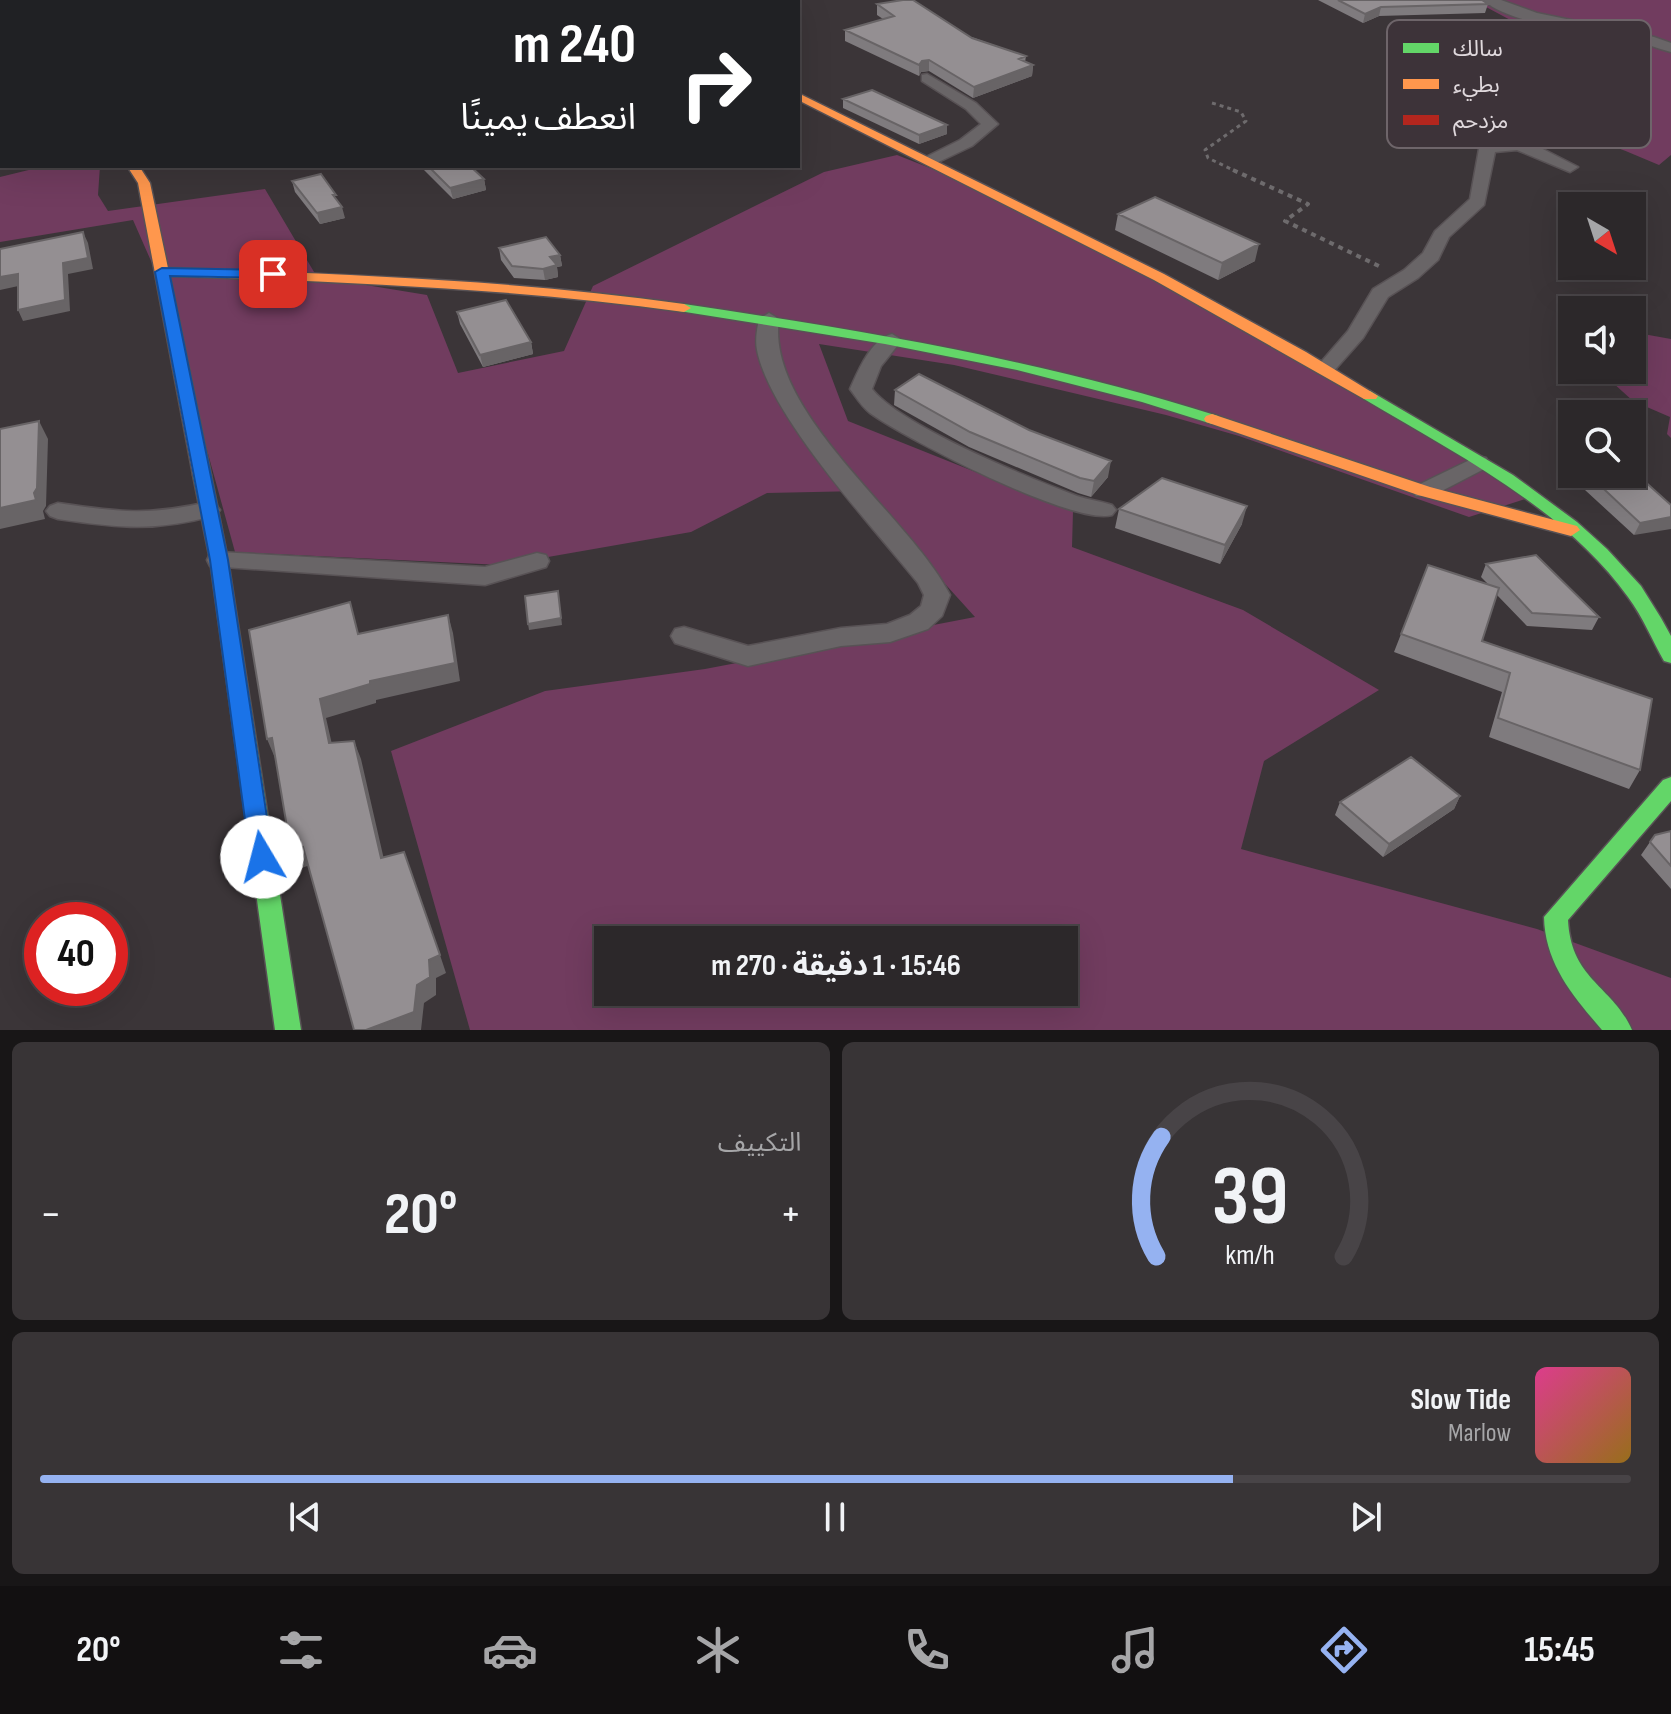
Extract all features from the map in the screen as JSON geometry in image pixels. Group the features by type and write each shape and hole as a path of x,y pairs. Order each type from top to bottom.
{"street":[{"path":"1490,0 1525,15 1556,20"},
{"path":"1651,41 1671,48"},
{"path":"927,78 971,106 990,124 966,143 930,161"},
{"path":"800,97 930,161 1325,369 1478,463 1571,530 1620,574 1639,597 1671,656"},
{"path":"1325,369 1356,334 1380,293 1431,256 1441,235 1478,201 1489,148"},
{"path":"1529,148 1570,167"},
{"path":"134,168 144,183 219,560 288,1030"},
{"path":"162,272 252,273 500,286 616,297 892,340 1063,374 1169,404 1424,491 1571,530"},
{"path":"684,636 748,656 841,637 890,633 919,622 933,610 937,595 929,579 803,419 769,354 766,334 769,319"},
{"path":"892,340 871,365 861,389 875,407 962,455 1074,504 1104,510"},
{"path":"1424,491 1478,463"},
{"path":"58,511 127,521 164,520 208,510"},
{"path":"219,560 485,576 537,561"},
{"path":"1619,1030 1568,967 1553,931 1556,917 1671,786"}],"path":[{"path":"1212,103 1241,112 1246,121 1205,150 1208,158 1231,166 1252,180 1300,198 1308,204 1285,221 1403,278"}],"shaded area":[{"path":"1473,0 1671,0 1671,155 1659,165 1616,148 1651,148 1651,20 1510,20"},
{"path":"897,155 993,193 1344,384 1535,496 1469,517 1239,436 1166,415 954,365 819,344 848,421 1073,511 1072,547 1243,610 1379,690 1264,761 1241,849 1537,929 1671,978 1671,1030 470,1030 391,751 545,691 705,669 975,617 861,491 767,493 691,532 502,565 235,552 162,286 133,220 0,242 0,177 37,168 100,168 98,195 108,211 265,189 317,277 427,295 458,373 564,351 593,286 824,172"},
{"path":"1646,335 1671,339 1671,438 1667,434 1670,417 1646,407 1646,400 1632,400 1614,384 1646,384"}],"building":[{"path":"913,0 972,38 1026,56 1019,59 1033,65 974,87 929,60 919,65 845,30 894,16 877,4"},
{"path":"1338,0 1482,0 1488,4 1381,7 1365,14"},
{"path":"872,90 947,125 919,135 843,99"},
{"path":"430,168 472,168 484,179 450,188"},
{"path":"321,174 342,207 317,213 292,181"},
{"path":"1155,197 1259,244 1222,263 1118,214"},
{"path":"83,232 88,258 63,263 65,300 18,310 18,274 0,277 0,249"},
{"path":"546,237 560,255 550,257 557,265 543,269 512,266 499,248"},
{"path":"506,300 531,342 480,355 457,312"},
{"path":"919,374 1029,430 1111,461 1094,481 970,432 895,390"},
{"path":"39,421 36,500 0,508 0,429"},
{"path":"1162,478 1247,506 1225,545 1119,509"},
{"path":"1646,483 1671,505 1671,517 1640,523 1603,488 1646,488"},
{"path":"1536,555 1599,617 1532,613 1486,564"},
{"path":"1428,565 1499,588 1482,641 1652,699 1640,770 1498,718 1510,673 1401,634"},
{"path":"558,591 561,618 528,624 525,596"},
{"path":"350,602 358,634 448,615 455,663 370,681 370,684 320,699 329,743 354,741 381,858 404,852 440,955 429,960 430,977 417,985 414,1012 366,1030 354,1030 303,847 291,851 272,738 267,739 249,630"},
{"path":"1411,757 1460,796 1389,844 1340,802"},
{"path":"1671,831 1671,866 1650,842 1655,835"}],"traffic: fast":[{"path":"684,308 885,339 1017,365 1148,398 1212,419"},
{"path":"1370,396 1506,479 1571,527 1634,590 1671,656"},
{"path":"202,475 219,560 288,1030"},
{"path":"1619,1030 1586,992 1567,964 1560,950 1556,917 1671,786"}],"traffic: slow":[{"path":"800,97 1159,277 1370,396"},
{"path":"134,168 144,183 202,475"},
{"path":"162,272 489,286 684,308"},
{"path":"1212,419 1424,491 1571,530"}],"route":[{"path":"262,857 219,560 162,272 273,274"}]}
